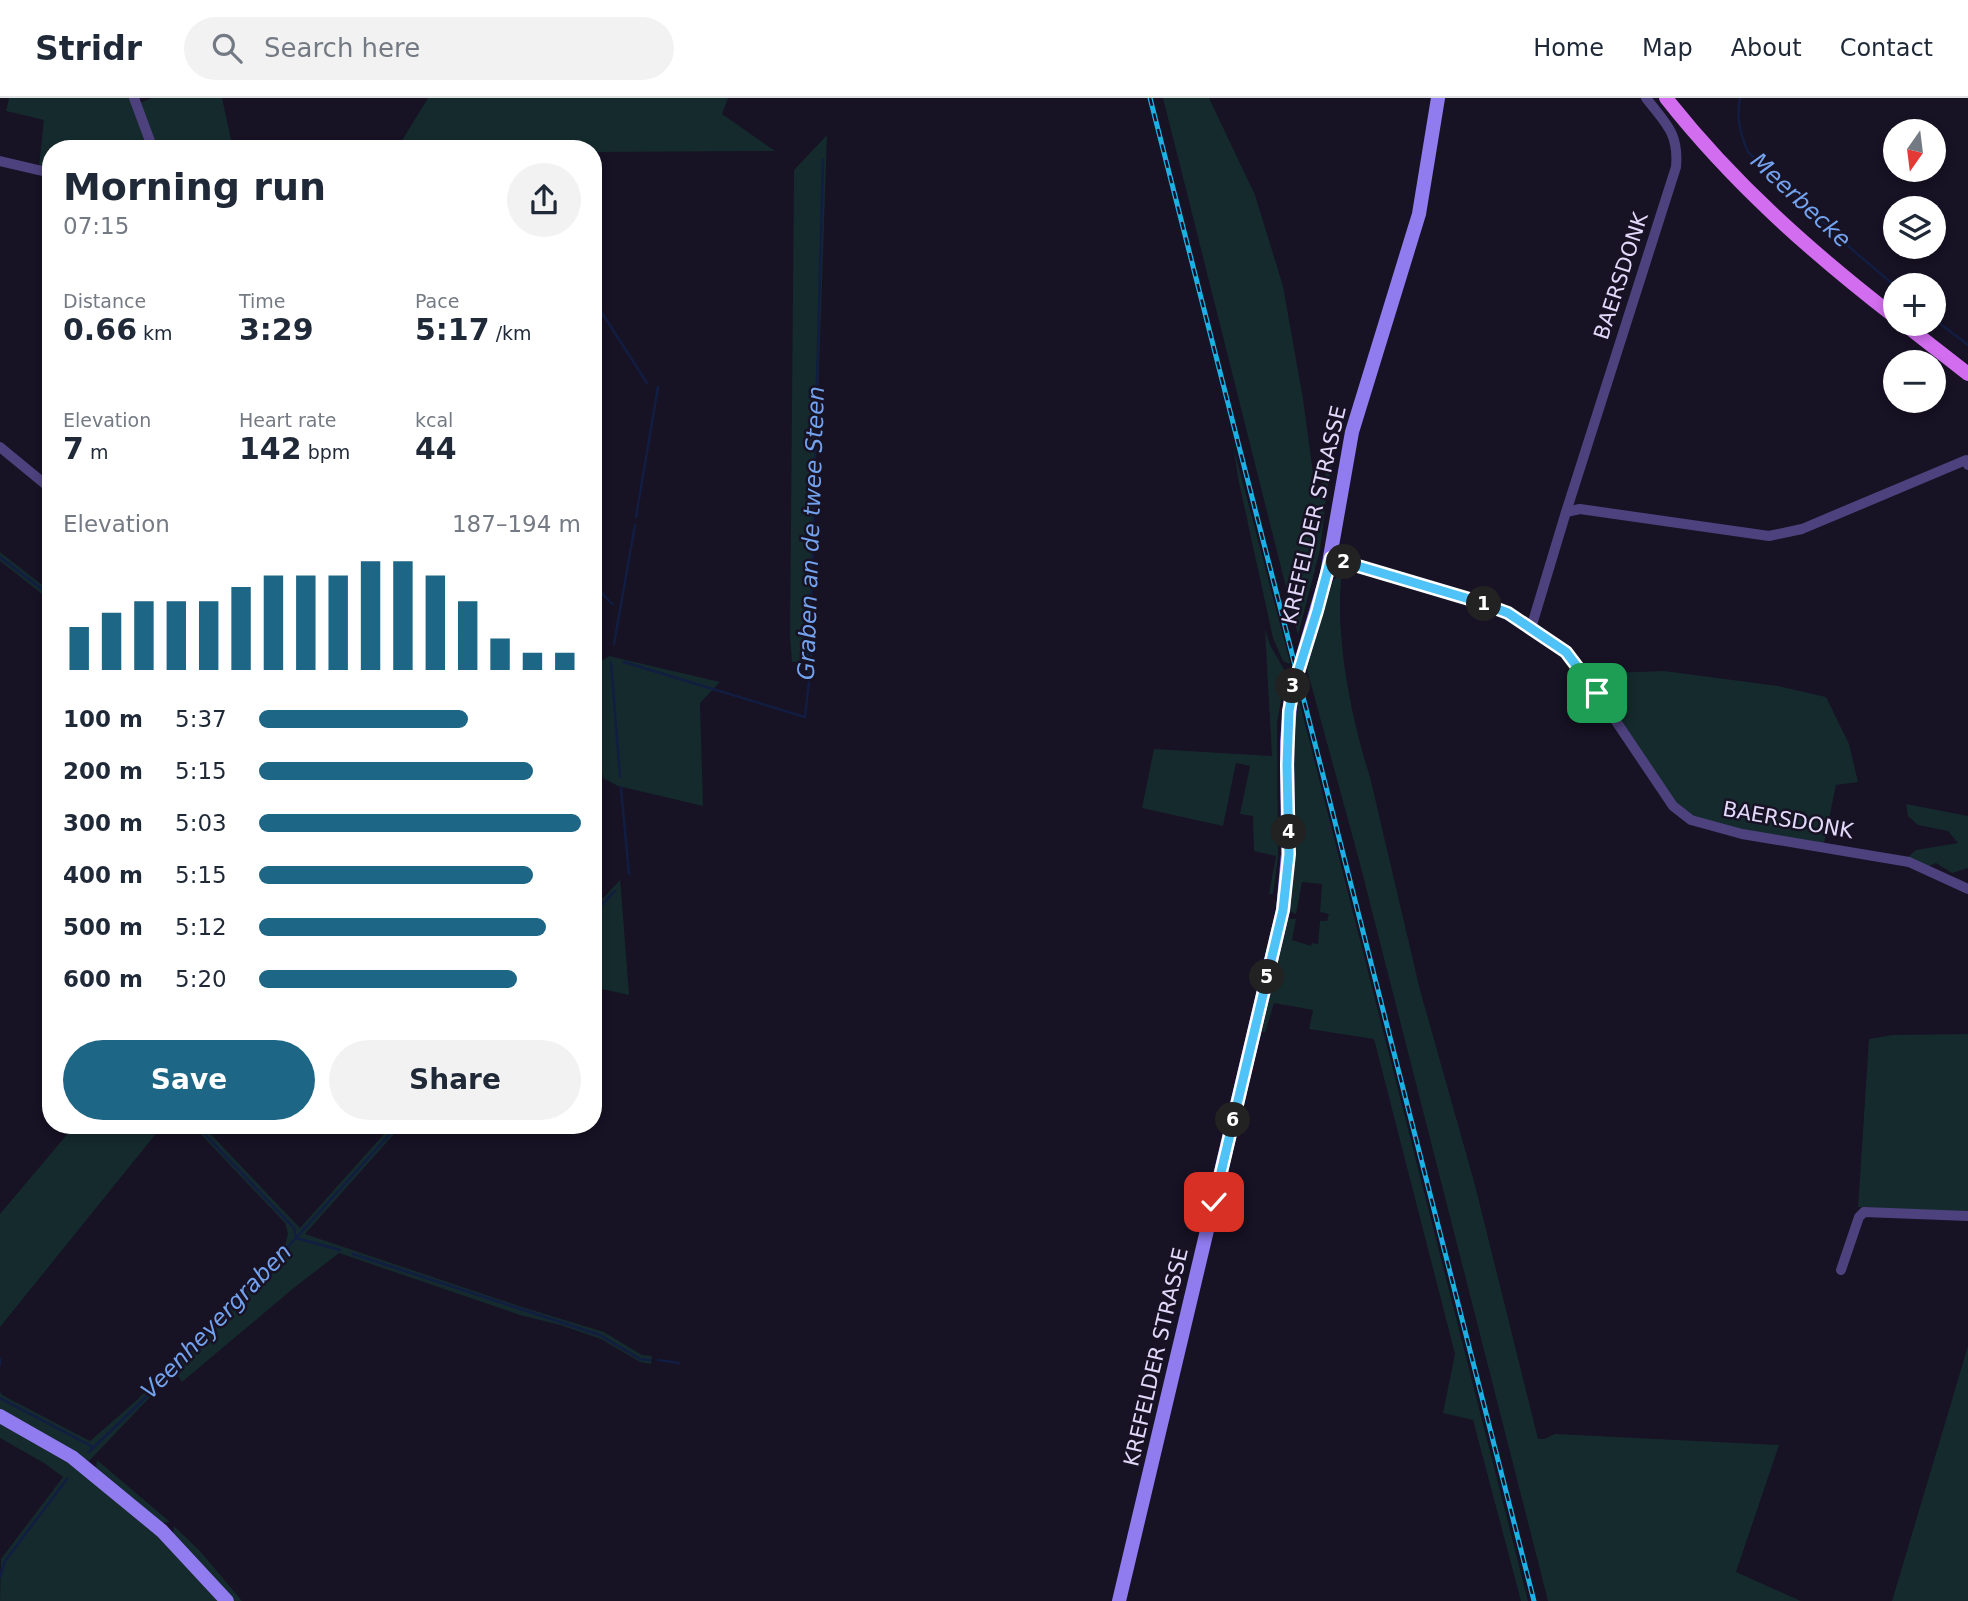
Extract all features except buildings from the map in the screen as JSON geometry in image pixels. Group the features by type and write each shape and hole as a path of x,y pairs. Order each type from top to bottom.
{"main road":[{"name":"KREFELDER STRASSE","path":"1119,1601 1283,910 1289,854 1289,711 1294,685 1331,558 1352,432 1419,214 1438,98"},
{"path":"1666,98 1711,152 1760,203 1883,307"},
{"path":"1919,336 1968,374"},
{"path":"0,1416 72,1457 162,1531 227,1601"}],"street":[{"path":"134,98 150,140"},
{"name":"BAERSDONK","path":"1531,628 1676,167 1678,149 1674,134 1646,98"},
{"path":"0,161 42,171"},
{"path":"0,447 42,482"},
{"path":"1566,512 1580,509 1769,536 1802,528 1966,460 1968,465"},
{"name":"BAERSDONK","path":"1331,558 1491,606 1508,613 1566,652 1673,806 1691,820 1742,835 1909,862 1963,887 1968,877"},
{"path":"1841,1270 1859,1217 1864,1212 1968,1216"}],"green space":[{"path":"6,98 131,98 146,140 42,140 42,167 39,166 44,120 6,111 9,99"},
{"path":"152,98 222,98 231,140 153,140 139,103"},
{"path":"428,98 728,98 722,114 775,151 602,152 602,140 402,140"},
{"path":"1163,98 1209,98 1255,195 1283,286 1313,473 1320,491 1336,439 1320,550 1298,635"},
{"path":"827,135 810,636 813,661 792,662 790,636 794,170"},
{"path":"1234,449 1289,664 1283,661 1273,638"},
{"path":"0,552 42,585 42,594 0,561"},
{"path":"1342,571 1342,648 1356,728 1420,990 1475,1185 1538,1439 1555,1434 1779,1445 1736,1572 1801,1601 1548,1601 1359,860 1306,666 1333,581"},
{"path":"1265,629 1270,645 1286,673 1277,723 1278,857 1273,894 1269,894 1276,856 1254,851 1253,816 1240,814 1250,766 1236,763 1223,826 1142,808 1154,749 1272,756"},
{"path":"609,656 720,682 700,703 703,806 618,786 603,778 603,660"},
{"path":"1664,671 1778,686 1826,697 1849,744 1858,782 1836,785 1823,848 1690,818 1674,806 1586,674"},
{"path":"1299,695 1528,1601 1521,1601 1473,1420 1443,1413 1455,1354 1374,1039 1309,1029 1313,1010 1274,1003 1265,1033 1262,1031 1287,919 1296,919 1292,940 1311,946 1312,943 1318,944 1320,921 1327,921 1329,914 1320,912 1322,884 1302,882 1296,914 1289,911 1294,870 1294,735"},
{"path":"1906,804 1968,816 1968,868 1952,873 1936,863 1927,867 1907,858 1916,850 1958,843 1948,831 1918,825 1908,816"},
{"path":"620,880 629,995 602,989 602,899"},
{"path":"1968,1034 1968,1212 1858,1207 1869,1039 1892,1035"},
{"path":"67,1134 156,1134 0,1327 0,1214"},
{"path":"201,1134 211,1134 300,1228 384,1134 394,1134 305,1234 604,1332 642,1355 652,1356 651,1364 640,1362 601,1339 520,1315 339,1253 182,1382 175,1371 88,1462 0,1411 0,1392 90,1441 138,1399 285,1245 288,1234 285,1223"},
{"path":"1968,1346 1968,1601 1892,1601"},
{"path":"0,1424 71,1463 148,1526 219,1601 0,1601 1,1559 63,1477 0,1438"},
{"path":"97,1460 170,1522 161,1523 96,1468"},
{"path":"174,1526 200,1551 242,1601 233,1601 173,1535"}],"waterway":[{"name":"Meerbecke","path":"1740,98 1738,112 1748,152 1883,276"},
{"name":"Graben an de twee Steen","path":"624,662 805,717 809,681 823,160"},
{"path":"602,313 647,383"},
{"name":"Meerbecke","path":"1946,328 1968,345"},
{"path":"636,517 658,387"},
{"path":"614,644 635,525"},
{"name":"Veenheyergraben","path":"0,557 42,589"},
{"path":"602,593 612,604"},
{"name":"Graben an de twee Steen","path":"611,663 620,777"},
{"name":"Graben an de twee Steen","path":"621,788 629,874"},
{"name":"Graben an de twee Steen","path":"602,905 615,891"},
{"name":"Veenheyergraben","path":"89,1452 147,1396 296,1238 294,1228 205,1134"},
{"name":"Graben an de twee Steen","path":"296,1238 390,1134"},
{"path":"296,1238 340,1250"},
{"path":"353,1254 600,1335 640,1359 650,1360"},
{"path":"0,1359 0,1365"},
{"path":"658,1360 679,1363"},
{"path":"0,1398 93,1447"},
{"name":"Veenheyergraben","path":"0,1577 5,1561 67,1479"}],"railway":[{"path":"1150,98 1534,1601"}],"route":[{"path":"1214,1202 1283,910 1289,854 1289,711 1331,558 1508,613 1566,652 1597,693"}]}
